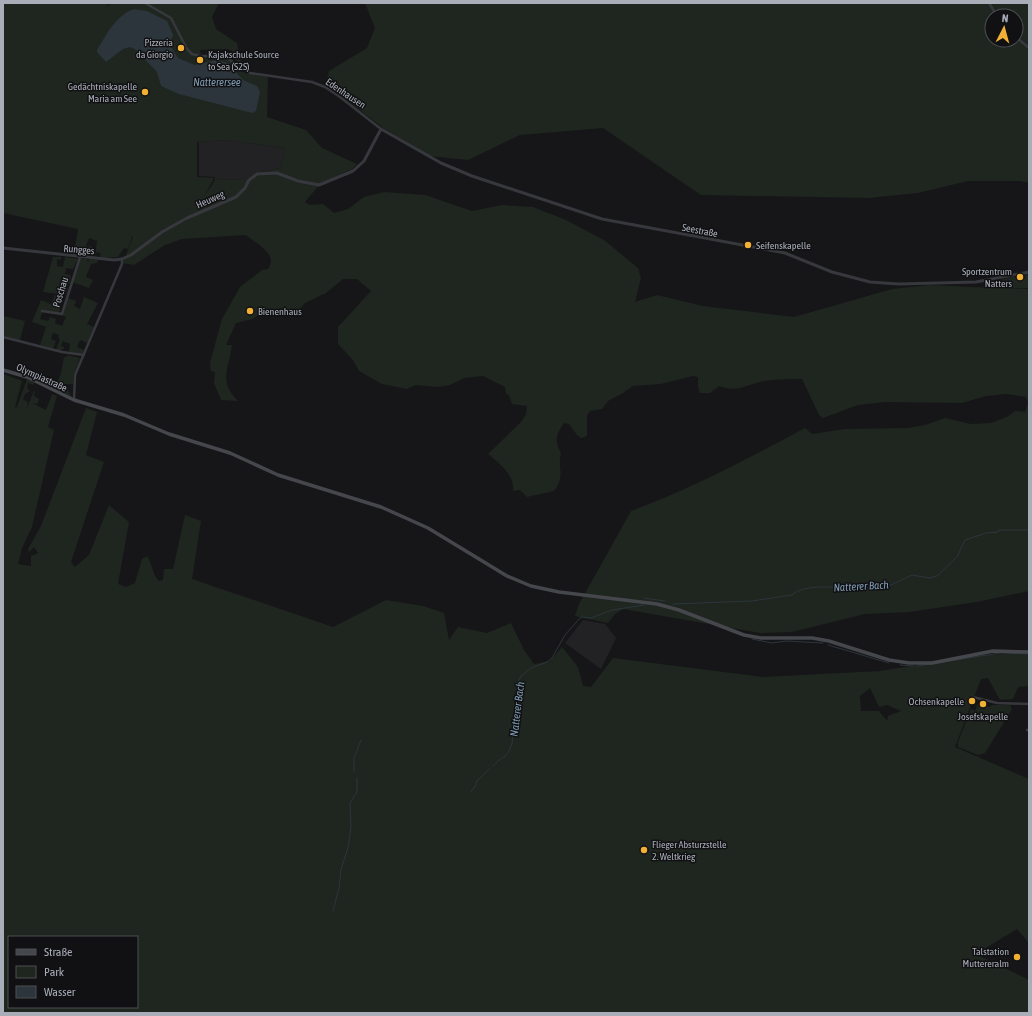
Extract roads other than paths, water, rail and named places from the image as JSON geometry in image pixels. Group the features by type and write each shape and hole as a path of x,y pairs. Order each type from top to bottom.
{"main road":[{"name":"Olympiastraße","path":"3,370 27,377 74,400 132,417 169,434 230,453 292,480 381,506 428,528 514,580 540,588 658,604 679,610 744,635 761,638 821,639 842,644 889,660 909,663 932,662 993,651 1029,652"}],"street":[{"name":"Edenhausen","path":"145,3 171,18 187,49 192,54 200,56 224,56 232,60 246,71 312,82 324,87 346,101 381,129"},
{"name":"Heuweg","path":"122,259 181,222 236,197 245,188 249,180 257,174 277,173 312,185 319,185 353,171 364,161 381,129"},
{"name":"Seestraße","path":"381,129 441,163 472,176 602,219 774,251 795,257 832,272 870,282 899,284 976,282 1029,272"},
{"name":"Rungges","path":"3,248 35,253 114,260 122,259"},
{"name":"Poschau","path":"42,311 62,314 80,257"},
{"path":"74,400 76,375 122,264 122,259"},
{"path":"3,337 62,352 84,355"},
{"path":"973,697 997,703 1029,704"}],"water":[{"name":"Natterersee","path":"134,9 147,11 167,21 173,35 170,45 178,58 195,65 216,60 228,63 243,80 257,86 260,92 256,111 252,113 179,94 161,86 157,72 136,50 130,47 123,49 106,62 97,50 117,20"}],"waterway":[{"name":"Natterer Bach","path":"673,604 752,601 792,595 797,591 813,588 853,588 860,585 878,587 891,585 912,575 929,578 937,576 957,557 965,540 986,533 998,532 999,530 1029,530"},
{"name":"Natterer Bach","path":"644,598 665,601"},
{"name":"Natterer Bach","path":"493,766 506,755 512,743 518,682 521,676 531,668 547,662 552,658 565,635 581,617 591,618 612,610 644,605"},
{"path":"752,639 772,643 786,641 823,643"},
{"path":"828,645 889,663"},
{"path":"917,666 1000,653 1029,654"},
{"path":"900,665 914,666"},
{"path":"354,771 354,758 361,740"},
{"name":"Natterer Bach","path":"471,792 476,785 476,782 489,769"},
{"path":"333,911 339,888 341,869 348,848 351,827 350,803 357,792 357,778"}],"place":[{"name":"Pizzeria da Giorgio","path":"181,48"},
{"name":"Kajakschule Source to Sea (S2S)","path":"200,60"},
{"name":"Gedächtniskapelle Maria am See","path":"145,92"},
{"name":"Seifenskapelle","path":"748,245"},
{"name":"Sportzentrum Natters","path":"1020,277"},
{"name":"Bienenhaus","path":"250,311"},
{"name":"Ochsenkapelle","path":"972,701"},
{"name":"Josefskapelle","path":"983,704"},
{"name":"Flieger Absturzstelle 2. Weltkrieg","path":"644,850"},
{"name":"Talstation Muttereralm","path":"1017,957"}]}
